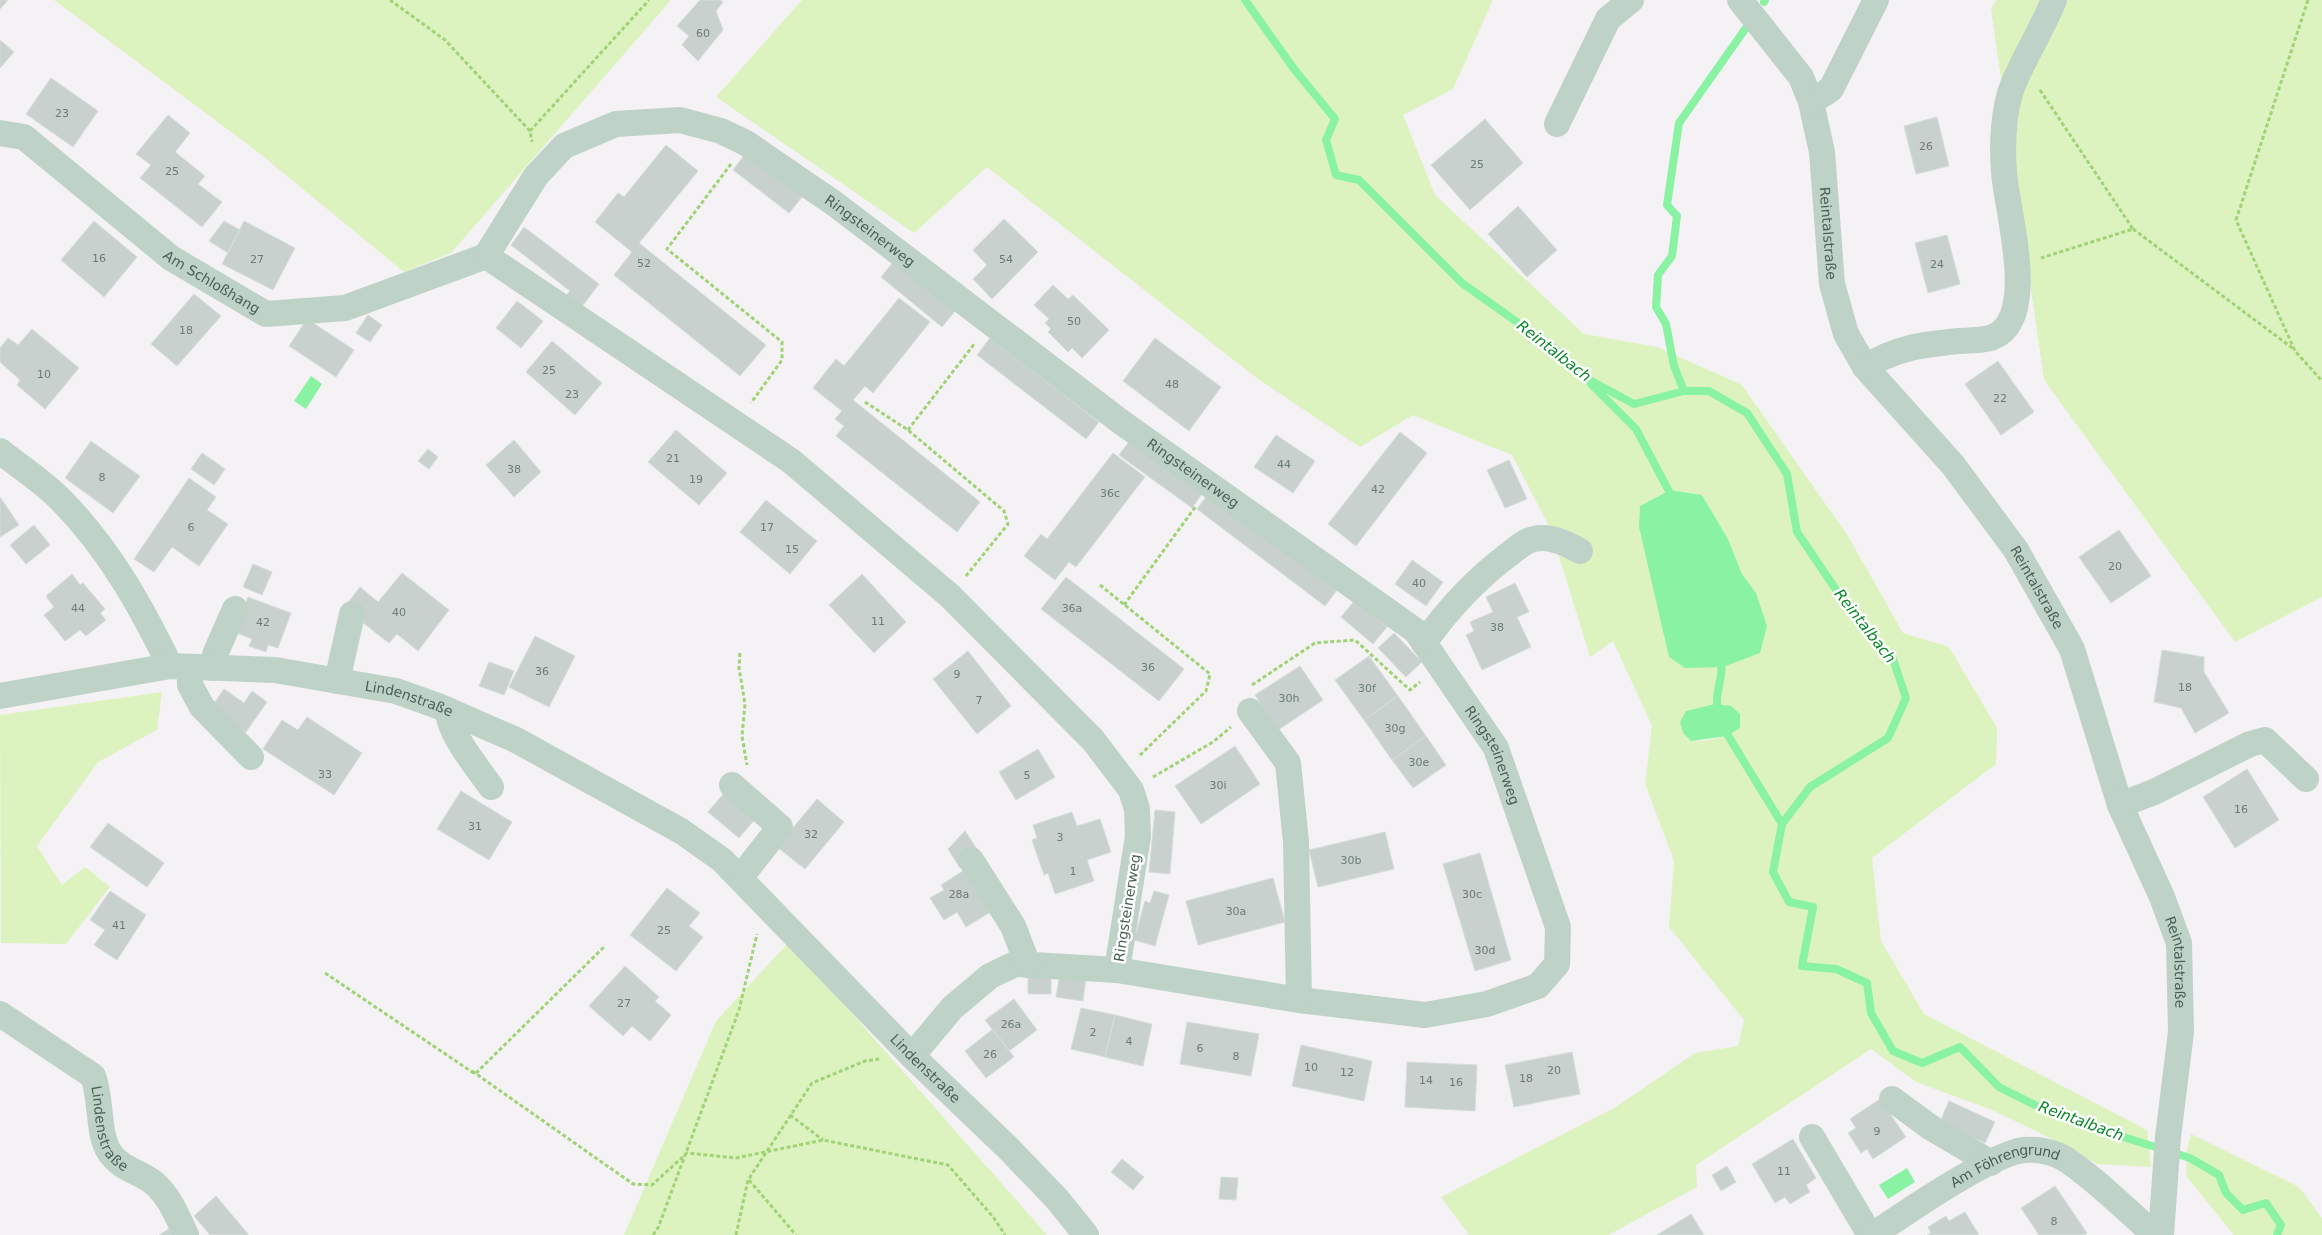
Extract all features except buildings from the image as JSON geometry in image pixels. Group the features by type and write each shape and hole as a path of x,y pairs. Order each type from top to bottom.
{"street":[{"path":"1557,124 1608,19 1631,0"},
{"name":"Reintalstraße","path":"1740,0 1801,77 1811,102 1822,152 1832,284 1846,334 1865,367 1954,465 2016,550 2072,649 2120,805 2162,897 2179,943 2181,1032 2168,1148 2161,1235"},
{"path":"1811,102 1831,89 1876,0"},
{"path":"1865,367 1883,356 1910,346 1994,337 2008,324 2017,298 2017,266 2016,246 2004,174 2003,137 2012,87 2054,0"},
{"name":"Ringsteinerweg","path":"912,1056 952,1008 990,976 1015,964 1117,970 1299,1000 1425,1014 1486,1004 1538,986 1557,964 1558,927 1496,748 1416,631 1121,422 835,204 746,143 721,131 680,120 616,124 564,146 536,176 486,256 790,461 950,596 1093,740 1125,782 1137,809 1138,836 1117,970"},
{"name":"Am Schloßhang","path":"0,133 24,137 171,258 266,314 345,308 486,256"},
{"path":"0,451 62,500 108,554 151,627 191,667 190,685 202,707 251,757"},
{"path":"1424,643 1440,620 1464,593 1522,544 1535,538 1565,542 1580,551"},
{"path":"191,667 216,652 235,609"},
{"path":"337,680 352,614"},
{"name":"Lindenstraße","path":"0,696 191,667 274,670 396,691 448,710 516,740 680,830 722,860 912,1056 1016,1156 1057,1199 1086,1235"},
{"path":"448,710 448,718 462,745 491,787"},
{"path":"1250,711 1288,763 1296,842 1299,1000"},
{"path":"2120,805 2154,792 2250,744 2266,740 2306,779"},
{"path":"734,787 780,827 740,878"},
{"path":"971,860 1013,926 1028,965"},
{"name":"Lindenstraße","path":"0,1014 93,1076 99,1090 104,1139 110,1154 128,1170 153,1182 169,1199 186,1235"},
{"path":"1892,1099 1930,1126 1991,1163"},
{"path":"1812,1137 1871,1235"},
{"name":"Am Föhrengrund","path":"1871,1235 2005,1155 2024,1150 2044,1151 2064,1158 2155,1235"}],"path":[{"path":"390,0 445,40 530,131 536,176"},
{"path":"530,131 649,0"},
{"path":"2296,351 2236,220 2308,0"},
{"path":"2023,65 2133,229 2296,351 2322,381"},
{"path":"736,424 782,360 782,342 667,249 746,143"},
{"path":"2017,266 2133,229"},
{"path":"908,430 990,322"},
{"path":"865,402 908,430 1004,511 1008,524 950,596"},
{"path":"1124,605 1211,486"},
{"path":"1100,585 1210,674 1206,692 1125,782"},
{"path":"1125,782 1213,742 1250,711 1250,687 1315,643 1355,640 1410,690 1439,665"},
{"path":"734,787 743,783 747,772 747,758 742,736 745,704 739,668 740,652"},
{"path":"653,1235 658,1228 688,1153 739,1010 765,903"},
{"path":"472,1071 475,1074 605,946"},
{"path":"325,973 472,1071 633,1184 652,1185 688,1153 736,1158 823,1140 948,1165 994,1218 1005,1235"},
{"path":"736,1235 748,1180 812,1083 865,1061 912,1056"},
{"path":"790,1115 823,1140"},
{"path":"748,1180 796,1235"}],"shaded area":[{"path":"54,0 671,0 451,253 404,272 254,149"},
{"path":"802,0 1493,0 1453,89 1403,115 1435,195 1584,334 1657,347 1742,385 1848,536 1903,633 1949,647 1997,728 1996,764 1872,858 1881,941 1924,1014 2147,1130 2151,1167 2097,1164 2052,1139 1992,1110 1916,1082 1871,1049 1696,1165 1697,1187 1608,1235 1469,1235 1441,1197 1614,1108 1695,1053 1738,1046 1744,1020 1669,927 1674,861 1645,784 1652,726 1613,641 1590,657 1551,530 1512,455 1413,415 1360,447 1258,379 987,167 914,233 716,97","holes":["1669,490 1702,495 1728,539 1742,574 1756,593 1669,657 1640,506","1740,728 1723,737 1704,740 1691,741 1683,733"]},
{"path":"1996,0 2322,0 2322,597 2235,642 2044,380 1991,9"},
{"path":"311,376 322,384 306,409 294,401"},
{"path":"1670,490 1702,495 1728,539 1742,574 1756,593 1767,626 1760,653 1723,667 1685,668 1669,657 1639,527 1640,506"},
{"path":"162,692 157,730 98,762 37,846 62,885 85,867 110,887 66,944 1,943 0,715"},
{"path":"1715,704 1731,706 1740,714 1740,728 1727,736 1691,741 1683,733 1680,722 1686,711"},
{"path":"789,942 1047,1235 624,1235 716,1021"},
{"path":"2191,1134 2299,1187 2322,1218 2322,1235 2234,1235 2186,1176 2187,1149"},
{"path":"1907,1168 1915,1182 1888,1199 1879,1185"}],"waterway":[{"name":"Reintalbach","path":"1245,0 1294,69 1335,119 1326,140 1336,175 1359,180 1462,283 1562,354 1584,377 1634,404 1684,391 1709,391 1747,413 1787,474 1797,532 1862,628 1893,659 1906,698 1888,738 1810,787 1782,824 1773,872 1789,902 1813,907 1802,966 1836,969 1867,983 1871,1013 1893,1051 1922,1063 1960,1047 1999,1087 2057,1116 2190,1158 2219,1175 2226,1193 2243,1210 2266,1203 2281,1225 2277,1235"},
{"path":"1684,391 1674,366 1666,324 1656,307 1658,275 1672,256 1677,216 1667,205 1679,123 1748,25"},
{"path":"1591,384 1636,429 1672,497"},
{"path":"1719,713 1717,699 1721,671 1720,657"},
{"path":"1724,729 1782,824"}]}
